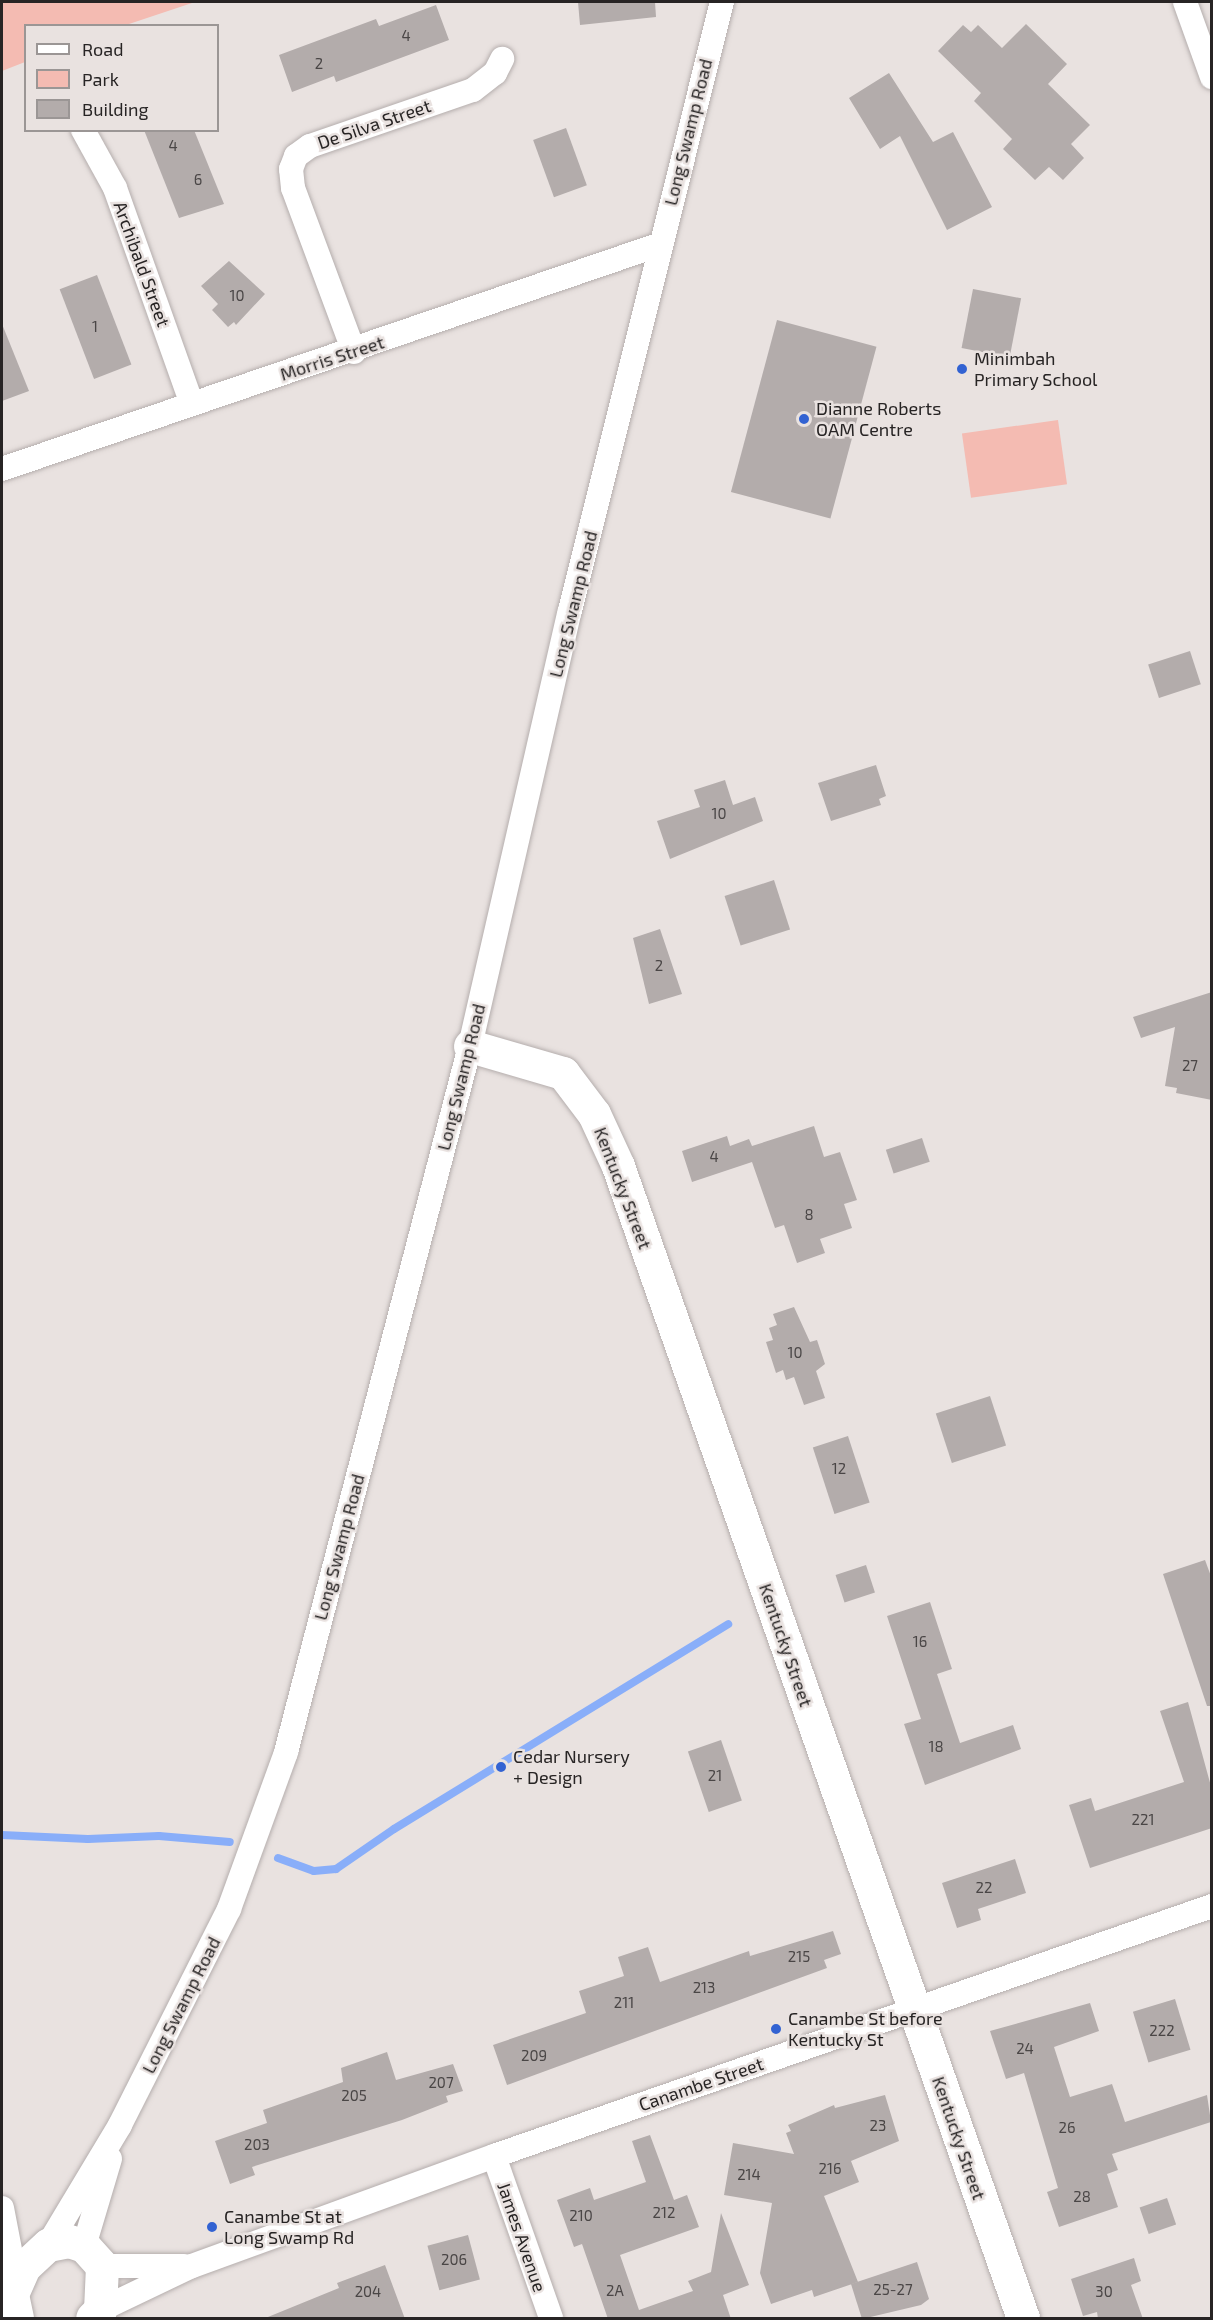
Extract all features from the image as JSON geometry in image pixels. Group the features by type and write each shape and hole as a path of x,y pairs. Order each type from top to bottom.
{"street":[{"name":"Long Swamp Road","path":"22,2283 120,2126 229,1909 286,1752 470,1046 570,611 722,2"},
{"path":"1185,2 1212,77"},
{"name":"De Silva Street","path":"354,352 293,188 291,169 296,156 310,146 472,90 495,73 502,59"},
{"name":"Archibald Street","path":"84,132 115,188 191,402"},
{"name":"Morris Street","path":"2,469 191,402 354,352 662,244"},
{"name":"Kentucky Street","path":"470,1046 563,1073 594,1114 618,1167 1023,2319"},
{"name":"Canambe Street","path":"96,2314 192,2266 494,2156 1212,1906"},
{"name":"Long Swamp Road","path":"93,2256 120,2126"},
{"name":"James Avenue","path":"494,2156 551,2319"},
{"path":"2,2193 22,2283"},
{"path":"2,2208 22,2283"},
{"path":"22,2283 69,2241 93,2256 96,2314"},
{"name":"Canambe Street","path":"93,2256 192,2266"}],"green space":[{"path":"2,2 195,2 129,24 24,24 24,62 2,71"},
{"path":"1058,420 1067,484 971,498 962,433"}],"building":[{"path":"578,2 655,2 656,17 580,25"},
{"path":"436,5 449,40 336,82 334,76 292,92 279,55 376,19 379,26"},
{"path":"1026,24 1067,64 1048,84 1090,125 1071,144 1084,158 1063,180 1049,167 1035,180 1003,149 1012,139 974,101 981,93 938,51 963,25 971,32 978,25 1002,48"},
{"path":"889,73 933,142 953,132 992,207 947,230 900,136 880,149 849,98"},
{"path":"566,128 587,185 554,197 533,140"},
{"path":"145,132 195,132 224,204 179,218"},
{"path":"229,261 265,294 236,325 234,322 228,327 212,310 218,304 201,286"},
{"path":"97,275 131,365 94,379 60,289"},
{"path":"973,289 1021,298 1010,357 962,348"},
{"name":"Dianne Roberts OAM Centre","path":"777,320 876,347 830,519 731,492"},
{"path":"2,324 29,391 2,401"},
{"path":"1190,651 1201,684 1159,698 1148,665"},
{"path":"876,765 886,796 879,799 881,805 831,821 818,783"},
{"path":"725,780 733,805 755,797 763,821 670,859 657,821 700,807 694,790"},
{"path":"774,880 790,929 741,946 725,896"},
{"path":"660,929 682,994 649,1004 633,938"},
{"path":"1212,992 1212,1100 1176,1093 1177,1088 1165,1086 1175,1027 1141,1038 1133,1017"},
{"path":"814,1126 824,1157 840,1152 857,1200 844,1204 852,1228 820,1239 825,1253 797,1263 784,1225 775,1228 752,1162 692,1182 682,1151 727,1136 730,1146 749,1139 752,1146"},
{"path":"922,1138 930,1162 894,1174 886,1150"},
{"path":"794,1307 810,1342 817,1340 825,1364 816,1371 825,1398 804,1405 794,1377 786,1380 783,1370 776,1373 766,1342 773,1340 769,1328 777,1325 773,1314"},
{"path":"990,1396 1006,1445 952,1463 936,1414"},
{"path":"848,1436 870,1503 834,1514 813,1447"},
{"path":"1205,1560 1212,1579 1212,1706 1207,1706 1163,1574"},
{"path":"866,1565 875,1593 845,1602 836,1575"},
{"path":"930,1602 952,1669 937,1674 960,1743 1013,1725 1021,1749 925,1785 904,1724 921,1719 887,1616"},
{"path":"1188,1702 1212,1790 1212,1828 1090,1868 1069,1805 1091,1798 1095,1811 1184,1782 1160,1711"},
{"path":"721,1740 742,1801 709,1812 688,1751"},
{"path":"1015,1859 1026,1893 978,1909 981,1920 957,1928 942,1883"},
{"path":"833,1931 841,1954 824,1960 827,1968 507,2085 493,2045 586,2013 579,1991 624,1976 618,1957 648,1947 660,1982 749,1951 750,1956"},
{"path":"1175,1999 1190,2050 1148,2063 1133,2012"},
{"path":"1090,2003 1099,2031 1054,2047 1070,2097 1112,2084 1125,2122 1207,2095 1211,2122 1112,2154 1118,2170 1107,2174 1118,2207 1059,2227 1047,2192 1058,2188 1024,2073 1006,2079 990,2031"},
{"path":"387,2052 396,2080 453,2064 463,2091 446,2096 448,2102 402,2120 252,2167 255,2175 230,2184 215,2141 267,2123 263,2110 343,2082 341,2068"},
{"path":"885,2095 899,2141 851,2161 859,2182 824,2196 858,2282 814,2297 812,2290 771,2304 760,2273 772,2203 724,2195 733,2143 794,2154 786,2133 791,2131 788,2125 834,2105 835,2108"},
{"path":"650,2135 674,2200 687,2195 699,2227 620,2255 639,2310 693,2291 688,2281 711,2272 721,2213 749,2285 723,2295 731,2319 608,2319 582,2244 574,2247 557,2200 590,2188 594,2200 646,2182 632,2141"},
{"path":"1167,2198 1176,2224 1149,2234 1140,2207"},
{"path":"468,2235 480,2279 439,2290 427,2246"},
{"path":"1134,2258 1141,2281 1131,2285 1143,2319 1098,2319 1097,2312 1083,2316 1071,2279"},
{"path":"917,2262 929,2299 921,2305 862,2319 851,2284"},
{"path":"385,2265 405,2319 263,2319 339,2288 337,2283"}],"waterway":[{"path":"278,1858 314,1871 336,1869 394,1829 728,1624"},
{"path":"2,1835 88,1839 159,1836 230,1842"}],"place":[{"name":"Minimbah Primary School","path":"962,369"},
{"name":"Dianne Roberts OAM Centre","path":"804,419"},
{"name":"Cedar Nursery + Design","path":"501,1767"},
{"name":"Canambe St before Kentucky St","path":"776,2029"},
{"name":"Canambe St at Long Swamp Rd","path":"212,2227"}]}
